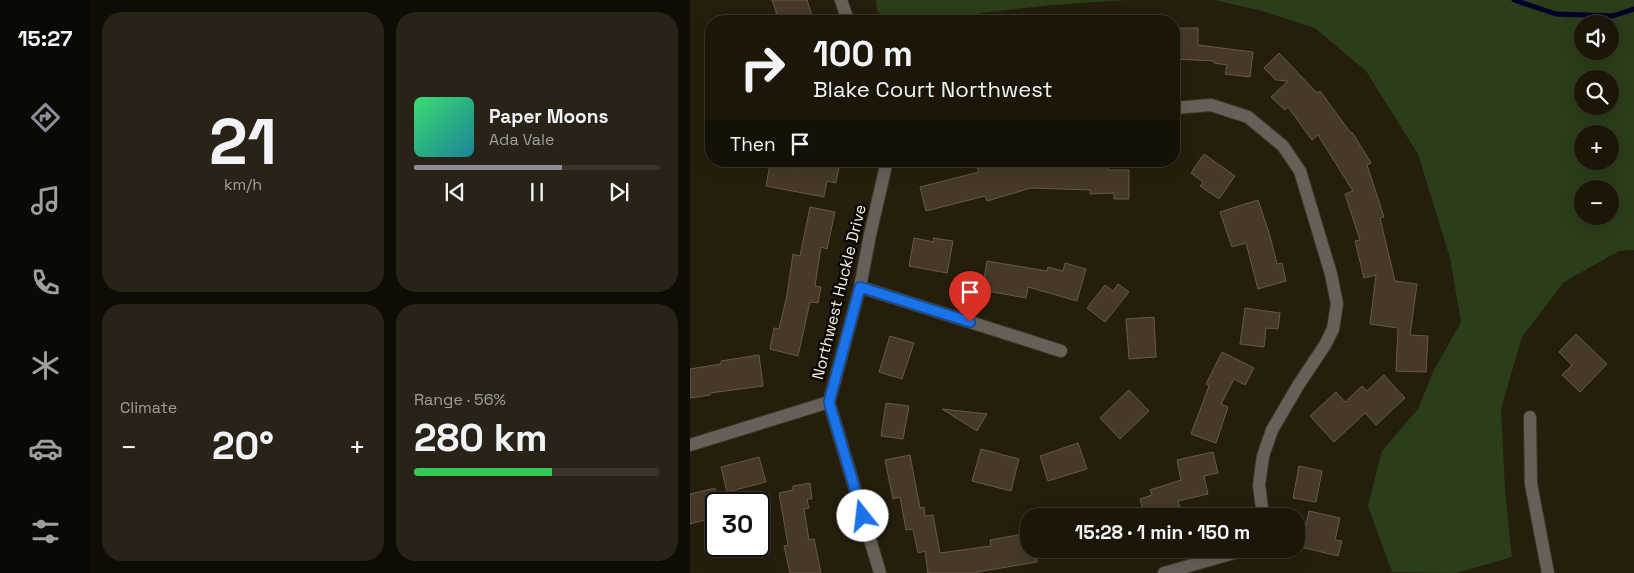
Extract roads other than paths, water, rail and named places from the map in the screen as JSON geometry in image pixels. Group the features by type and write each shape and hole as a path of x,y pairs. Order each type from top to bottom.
{"street":[{"path":"841,0 846,15"},
{"path":"1180,108 1211,105 1248,117 1283,146 1300,171 1331,274 1337,304 1333,329 1326,345 1299,384 1272,430 1263,456 1259,485 1262,508"},
{"name":"Northwest Huckle Drive","path":"880,573 829,402 860,287 886,167"},
{"path":"860,287 1061,351"},
{"path":"690,445 829,402"},
{"path":"1530,417 1531,484 1548,573"},
{"path":"1164,573 1216,558"}],"waterway":[{"path":"1514,0 1556,14 1613,16 1634,9"}]}
